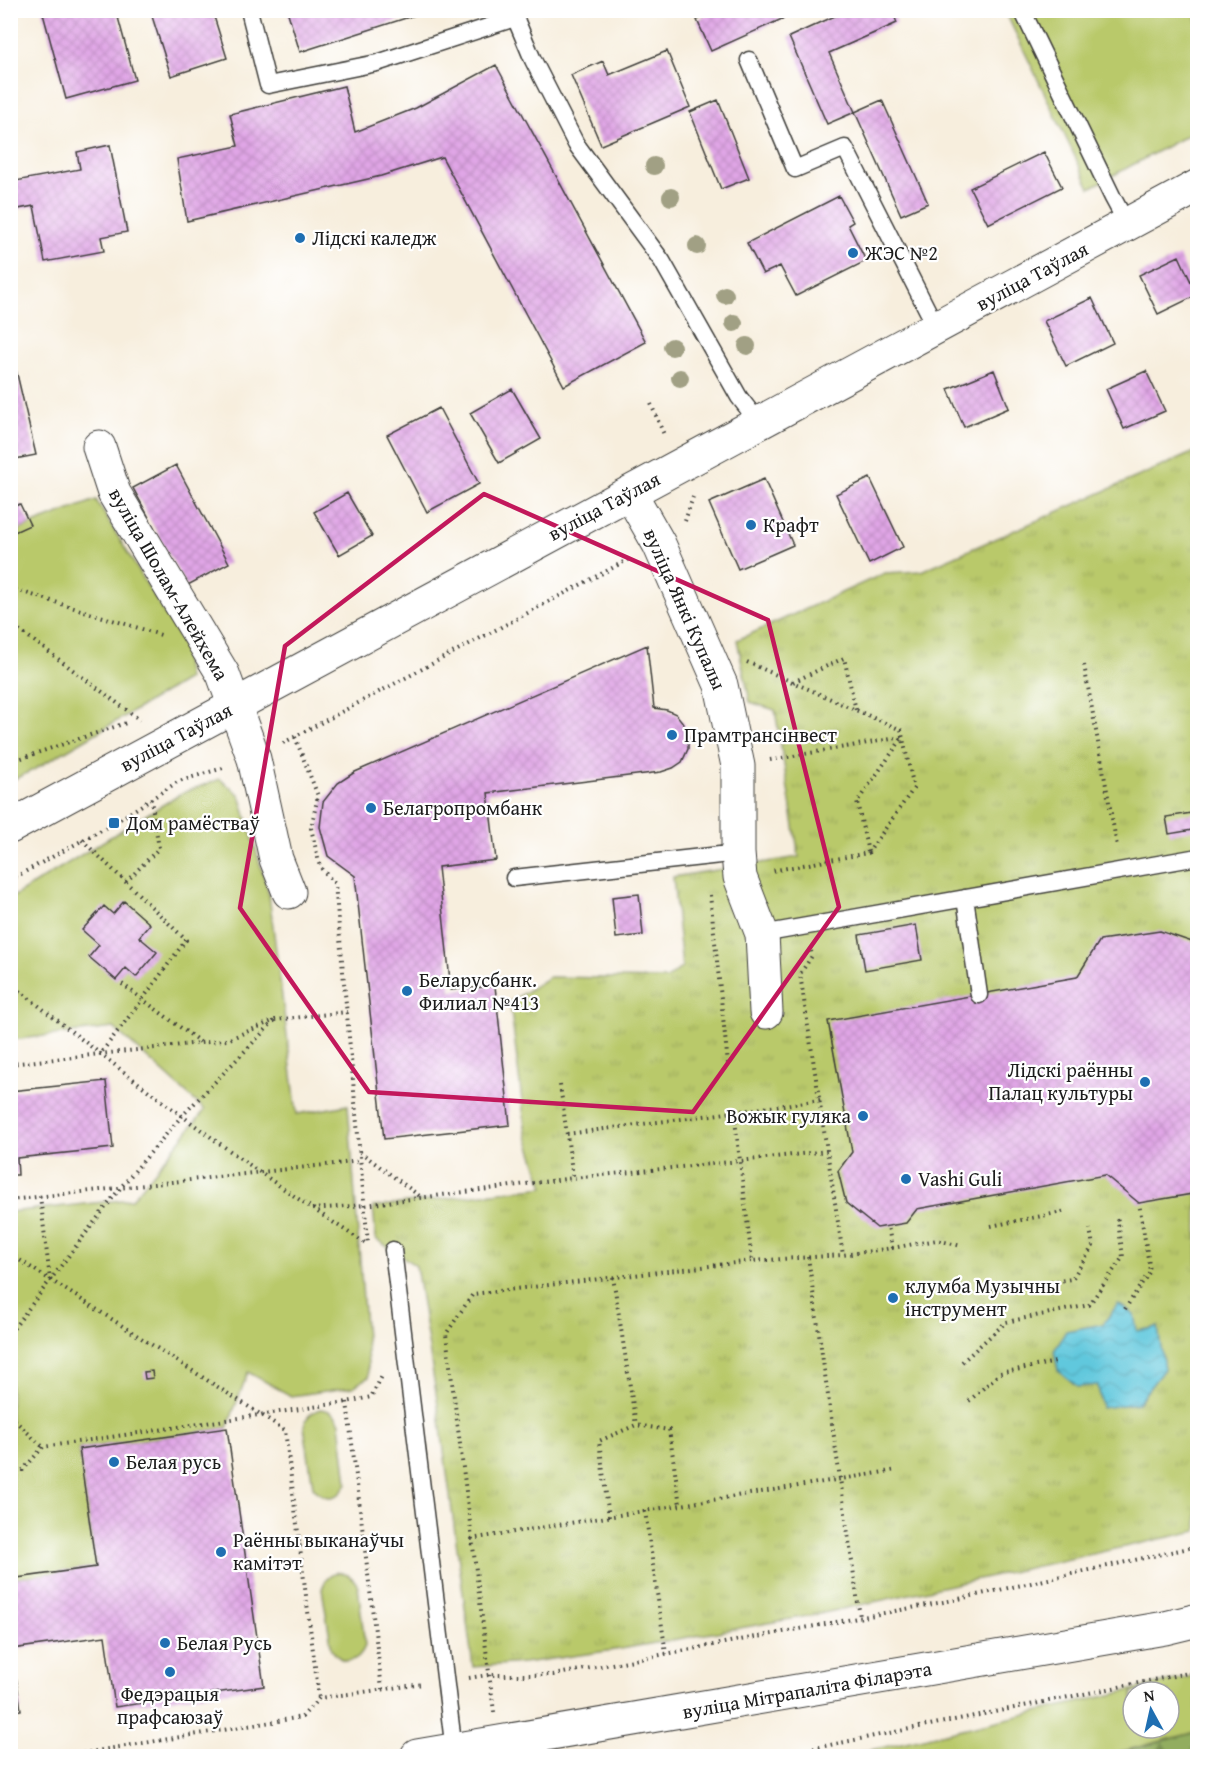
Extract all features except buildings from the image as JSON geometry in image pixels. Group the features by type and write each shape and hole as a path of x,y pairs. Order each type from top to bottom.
{"main road":[{"name":"вуліца Таўлая","path":"10,827 1197,186"},
{"name":"вуліца Шолам-Алейхема","path":"99,447 114,493 223,674 254,759 276,860 290,892"},
{"name":"вуліца Янкі Купалы","path":"630,493 659,544 721,685 738,766 739,865 762,934 766,1012"},
{"name":"вуліца Мітрапаліта Філарэта","path":"417,1756 1153,1630 1197,1620"}],"lane":[{"path":"249,10 268,85 377,63 513,14 533,60 576,144 662,261 739,397 759,423"},
{"path":"1022,10 1127,224"},
{"path":"749,60 795,169 845,148 936,327"},
{"path":"762,934 1197,856"},
{"path":"514,878 706,857 739,865"},
{"path":"965,898 979,995"},
{"path":"393,1250 454,1750"}],"path":[{"path":"10,880 114,823 179,781 254,759 681,532 694,494"},
{"path":"10,588 208,649"},
{"path":"10,623 139,719"},
{"path":"702,642 901,730 914,788 868,853 739,865"},
{"path":"792,682 844,658 856,710"},
{"path":"1084,665 1122,870"},
{"path":"738,766 903,736"},
{"path":"868,853 857,802 903,736"},
{"path":"10,983 181,1117 312,1209 368,1245 335,884 320,867 311,828 318,796 295,737"},
{"path":"126,882 159,848 152,799"},
{"path":"82,840 186,940 100,1054"},
{"path":"706,857 728,1064"},
{"path":"808,927 812,956 800,974 843,1255"},
{"path":"122,984 201,1043"},
{"path":"10,1064 227,1040 275,1020 347,1012"},
{"path":"10,1333 121,1187 181,1117 275,1020"},
{"path":"560,1085 573,1178"},
{"path":"567,1134 820,1100"},
{"path":"734,1112 752,1261"},
{"path":"312,1209 365,1205 573,1178 827,1151"},
{"path":"360,1152 422,1197"},
{"path":"10,1200 361,1161"},
{"path":"40,1196 50,1280"},
{"path":"1125,1309 1150,1271 1139,1203"},
{"path":"991,1226 1067,1211"},
{"path":"962,1362 1006,1322 1089,1305 1123,1257 1117,1215"},
{"path":"888,1226 892,1248"},
{"path":"979,1293 1072,1279 1093,1246 1090,1229"},
{"path":"488,1675 446,1335 473,1294 752,1261 843,1255 937,1240 961,1246"},
{"path":"10,1254 285,1430 319,1698"},
{"path":"808,1257 860,1617"},
{"path":"614,1277 636,1425"},
{"path":"969,1401 1000,1373 1056,1362"},
{"path":"10,1471 23,1470 43,1447 371,1397 383,1375"},
{"path":"347,1402 381,1689"},
{"path":"10,1416 43,1447"},
{"path":"609,1517 599,1442 636,1425 669,1430 680,1505"},
{"path":"471,1539 897,1470"},
{"path":"645,1511 666,1654"},
{"path":"300,1546 363,1537"},
{"path":"65,1756 302,1717 319,1698 488,1675 553,1674 954,1600 1197,1546"},
{"path":"784,1756 1197,1671"}],"highlighted area":[{"path":"484,494 768,620 839,907 693,1112 369,1092 240,908 285,646"}],"green space":[{"path":"1005,11 1197,11 1197,130 1090,188"},
{"path":"1197,451 1197,1531 819,1614 621,1649 524,1663 473,1667 438,1406 416,1266 376,1239 373,1207 544,1187 526,1134 510,1002 549,977 667,979 682,967 673,877 799,857 775,710 750,702 737,640 885,573 921,571"},
{"path":"96,500 182,643 188,679 11,781 10,534"},
{"path":"220,779 240,795 269,895 297,1114 348,1105 369,1377 353,1387 291,1396 248,1372 227,1428 79,1449 96,1567 11,1579 10,1212 132,1199 205,1110 114,1028 11,1040 11,898 182,793"},
{"path":"320,1409 332,1413 340,1423 347,1483 340,1493 331,1497 322,1495 313,1487 304,1426 309,1415"},
{"path":"338,1572 350,1576 358,1586 365,1646 358,1656 350,1660 340,1658 332,1650 322,1589 327,1579"},
{"path":"1197,1675 1197,1732 1181,1736 1181,1680 1175,1680"},
{"path":"1121,1692 1121,1740 1166,1740 1105,1756 845,1756"},
{"path":"1197,1732 1197,1756 1105,1756 1166,1740 1181,1740 1181,1736"}],"water":[{"path":"1118,1304 1134,1314 1137,1331 1158,1327 1164,1369 1138,1403 1102,1408 1098,1385 1078,1387 1058,1370 1054,1351 1066,1331 1103,1324"}],"place":[{"name":"Лідскі каледж","path":"300,238"},
{"name":"ЖЭС №2","path":"853,253"},
{"name":"Крафт","path":"751,525"},
{"name":"Прамтрансінвест","path":"672,735"},
{"name":"Белагропромбанк","path":"371,808"},
{"name":"Дом рамёстваў","path":"114,823"},
{"name":"Беларусбанк. Филиал №413","path":"407,991"},
{"name":"Лідскі раённы Палац культуры","path":"1145,1082"},
{"name":"Вожык гуляка","path":"863,1116"},
{"name":"Vashi Guli","path":"906,1179"},
{"name":"клумба Музычны інструмент","path":"893,1298"},
{"name":"Белая русь","path":"114,1462"},
{"name":"Раённы выканаўчы камітэт","path":"221,1552"},
{"name":"Белая Русь","path":"165,1643"},
{"name":"Федэрацыя прафсаюзаў","path":"170,1672"}]}
